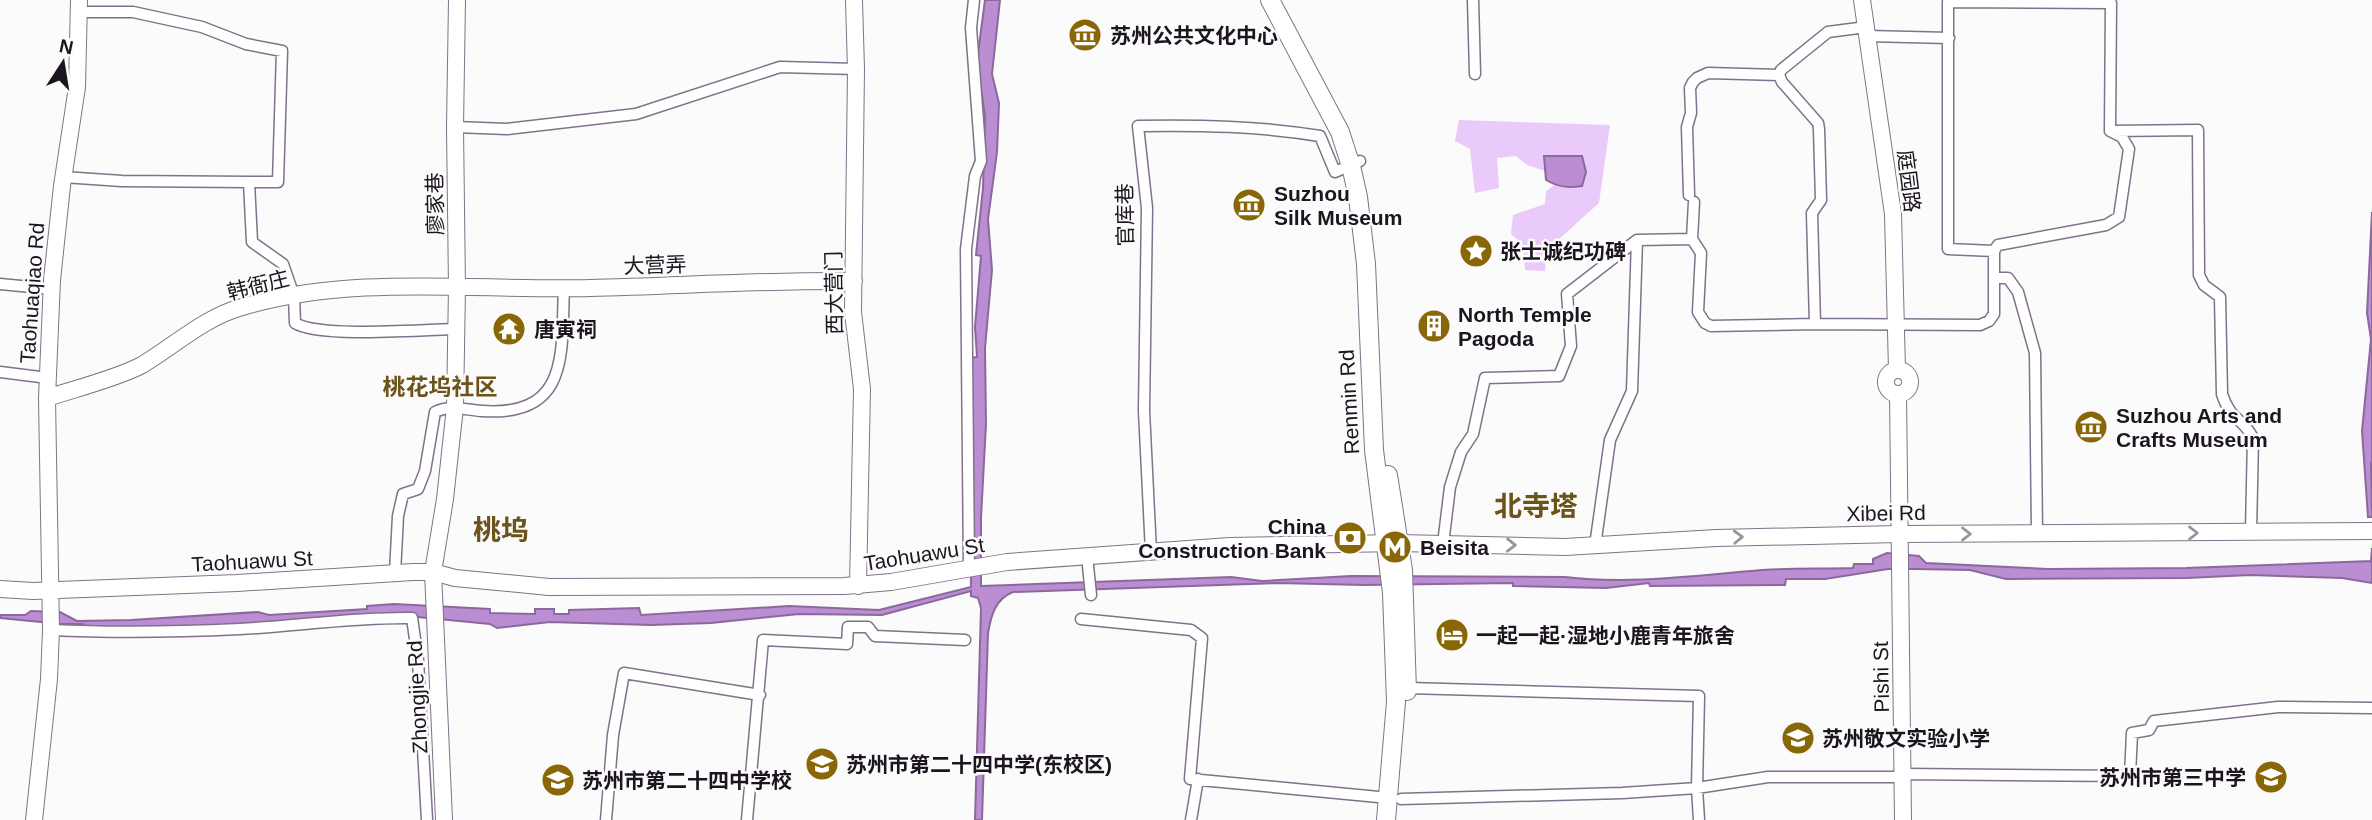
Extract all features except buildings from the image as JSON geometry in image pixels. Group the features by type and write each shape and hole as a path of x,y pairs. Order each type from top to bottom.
{"main road":[{"name":"廖家巷","path":"433,583 455,407 457,0"},
{"name":"西大营门","path":"854,0 856,69 853,312 862,389 858,586"},
{"name":"Renmin Rd","path":"1270,0 1355,163"},
{"name":"Renmin Rd","path":"1283,0 1340,110 1355,163 1366,264 1374,450 1393,543 1407,688 1395,799 1386,820"},
{"name":"庭园路","path":"1862,0 1893,214 1897,370 1906,373 1910,382 1907,391 1898,395 1899,534"},
{"name":"Taohuaqiao Rd","path":"34,820 49,680 51,628 47,398 52,289 77,87 79,6"},
{"name":"大营弄","path":"457,288 854,281"},
{"name":"韩衙庄","path":"47,398 139,366 203,326 240,307 361,287 457,288"},
{"name":"Xibei Rd","path":"1393,543 1595,546 1716,538 1899,534 2372,531"},
{"name":"Pishi St","path":"1899,534 1903,820"},
{"name":"Taohuawu St","path":"51,598 433,583 455,578 567,587 858,586 1007,562 1230,546 1393,543"},
{"name":"Taohuawu St","path":"51,598 395,573 433,583"},
{"name":"Zhongjie Rd","path":"433,583 444,820"},
{"path":"0,589 33,591 51,598"},
{"name":"Renmin Rd","path":"1398,592 1395,799 1399,820"}],"street":[{"path":"974,0 971,28 982,161 975,176 966,249 974,567"},
{"path":"1473,0 1475,74"},
{"path":"1994,251 1948,248 1948,2 2111,3 2110,131"},
{"path":"64,177 122,181 278,182 282,51 246,44 201,27 133,12 79,6"},
{"path":"1815,324 1812,214 1821,200 1819,129 1818,123 1780,80 1779,75 1782,69 1828,32 1949,38"},
{"path":"455,127 507,129 636,114 780,68 856,69"},
{"path":"1779,75 1708,74 1697,78 1690,88 1691,113 1687,127 1692,239 1701,253 1698,312 1705,323 1711,326 1985,324 1994,314 1994,251 2001,243 2106,225 2115,221 2121,212 2129,156 2126,142 2110,131"},
{"name":"官库巷","path":"1151,552 1144,411 1147,208 1138,126 1209,124 1276,129 1320,136 1335,172 1355,163"},
{"path":"2110,131 2198,130 2199,275 2204,285 2220,297 2222,394 2225,405 2253,438 2251,533"},
{"path":"249,182 253,242 283,264 294,296 295,323 305,328 356,331 455,329"},
{"path":"1443,544 1450,487 1461,452 1473,433 1485,378 1559,376 1570,346 1567,294 1637,240 1692,239"},
{"path":"1595,546 1610,440 1632,391 1634,367 1631,354 1637,240"},
{"path":"1994,278 2008,278 2018,292 2035,353 2037,533"},
{"path":"0,284 52,289"},
{"path":"395,573 398,516 403,494 418,489 425,471 435,412 455,407 505,411 532,404 542,397 554,381 560,365 564,287"},
{"path":"0,372 48,378"},
{"path":"1087,556 1091,595"},
{"path":"51,628 156,631 240,629 381,617 412,618 418,660 427,820"},
{"path":"1081,620 1191,630 1202,638 1190,779 1395,799 1622,793 1697,788 1768,777 2130,776 2132,733 2150,730 2154,721 2278,707 2372,708"},
{"path":"760,820 747,819 763,640 848,644 848,627 868,627 875,636 965,640"},
{"path":"606,820 614,723 624,673 760,695"},
{"path":"1407,688 1699,696 1699,820"},
{"path":"1191,820 1198,779"}],"shaded area":[{"path":"985,0 1000,0 992,74 999,103 997,152 988,219 992,270 985,348 986,424 981,586 1231,577 1262,581 1351,576 1639,580 1773,569 1853,568 1854,564 1873,564 1873,559 1887,553 1919,556 1926,563 2048,569 2186,568 2371,561 2372,548 2372,583 2342,578 2250,575 2006,579 1970,570 1888,569 1825,579 1786,579 1785,585 1650,586 1649,583 1606,588 1513,586 1513,583 1277,583 1013,592 998,604 992,614 988,633 982,820 975,820 981,608 978,598 971,596 971,591 882,615 799,614 711,623 651,625 550,622 497,628 490,624 407,616 241,627 84,628 83,624 0,618 0,615 25,615 31,611 60,612 77,621 131,620 258,612 269,615 367,609 367,606 394,604 490,609 490,613 535,614 535,609 554,609 554,614 569,614 569,610 639,608 641,615 789,606 879,610 971,587 973,423 970,358 977,357 975,327 981,256 976,255 983,188 985,116 977,61"},
{"path":"1459,120 1610,125 1599,203 1547,250 1545,271 1525,270 1523,245 1511,234 1513,215 1545,204 1546,191 1555,185 1568,188 1545,156 1545,171 1527,165 1516,156 1497,158 1499,188 1475,193 1470,149 1455,141"},
{"path":"1544,156 1582,156 1586,172 1582,186 1563,186 1546,180"},
{"path":"2372,212 2372,517 2368,517 2362,431 2371,339 2367,313"}],"place":[{"name":"苏州公共文化中心","path":"1085,35"},
{"name":"Suzhou Silk Museum","path":"1249,205"},
{"name":"张士诚纪功碑","path":"1476,251"},
{"name":"North Temple Pagoda","path":"1434,326"},
{"name":"唐寅祠","path":"509,329"},
{"name":"Suzhou Arts and Crafts Museum","path":"2091,427"},
{"name":"China Construction Bank","path":"1350,538"},
{"name":"Beisita","path":"1395,547"},
{"name":"一起一起·湿地小鹿青年旅舍","path":"1452,635"},
{"name":"苏州敬文实验小学","path":"1798,738"},
{"name":"苏州市第二十四中学(东校区)","path":"822,764"},
{"name":"苏州市第三中学","path":"2271,777"},
{"name":"苏州市第二十四中学校","path":"558,780"}],"district":[{"name":"桃花坞社区","path":"440,387"},
{"name":"北寺塔","path":"1536,506"},
{"name":"桃坞","path":"501,530"}]}
